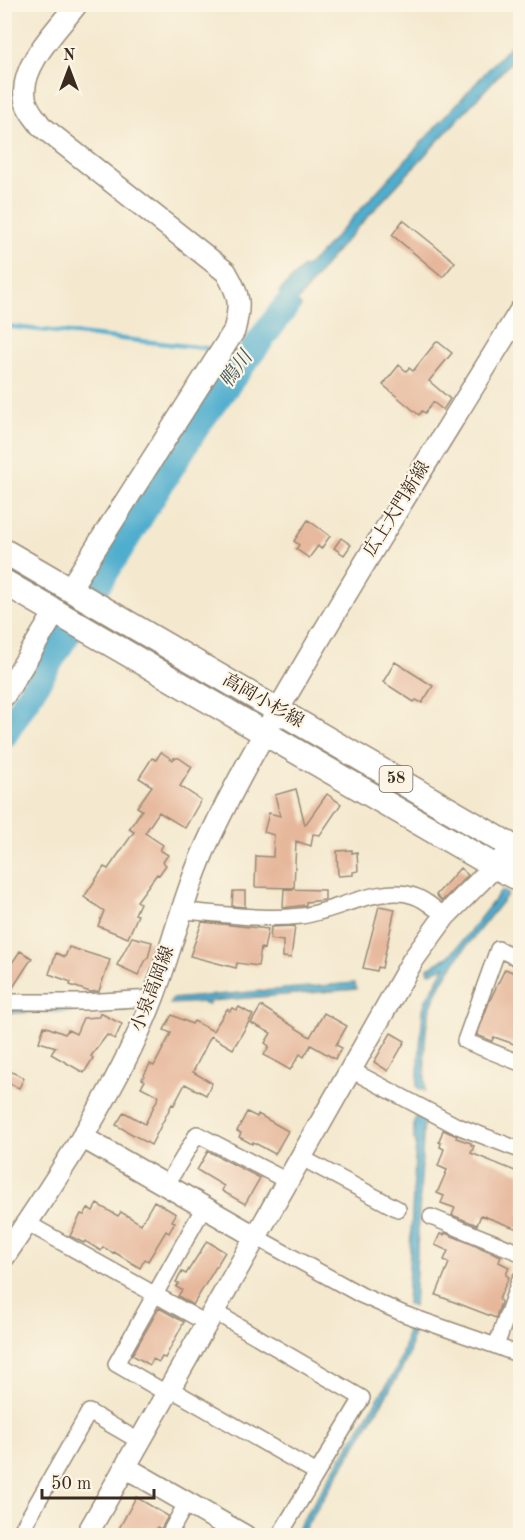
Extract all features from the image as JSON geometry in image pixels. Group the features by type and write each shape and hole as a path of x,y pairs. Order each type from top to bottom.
{"main road":[{"name":"高岡小杉線","path":"4,551 518,847"},
{"name":"高岡小杉線","path":"4,582 520,879"}],"street":[{"path":"73,592 234,331 239,313 237,291 226,272 41,126 31,112 25,99 24,83 31,64 77,4"},
{"name":"広上大門新線","path":"278,710 372,549 520,311"},
{"path":"4,696 60,613"},
{"name":"小泉高岡線","path":"4,1257 82,1137 121,1068 153,998 181,911 210,837 278,710"},
{"path":"86,1536 413,960 445,916 494,866 518,847"},
{"path":"181,911 239,917 302,916 365,898 396,893 415,896 445,916"},
{"path":"520,959 498,949 465,1041 520,1063"},
{"path":"4,1002 84,1002 153,998"},
{"path":"351,1070 455,1125 520,1150"},
{"path":"166,1185 197,1134 287,1180"},
{"path":"82,1137 361,1295 404,1314 520,1355"},
{"path":"300,1157 398,1209"},
{"path":"204,1207 116,1364 317,1473"},
{"path":"431,1217 520,1253"},
{"path":"27,1223 155,1295 210,1317 362,1398 279,1536"},
{"path":"496,1346 520,1279"},
{"path":"18,1536 88,1412 140,1441"},
{"path":"125,1467 245,1536"},
{"path":"168,1536 187,1502"}],"water":[{"path":"520,35 520,52 337,250 297,302 301,306 299,309 294,307 269,339 258,330 284,297 279,292 302,268 317,257"},
{"path":"502,890 508,894 452,966 434,998 426,1032 425,1091 417,1087 423,1010 426,1000 446,966 429,973 428,968 448,957"},
{"path":"355,983 356,989 210,1001 209,1004 203,1002 170,1004 172,999"},
{"path":"126,1005 126,1010 5,1013 4,1008"},
{"path":"417,1115 424,1118 414,1307 407,1304 416,1142 414,1122"},
{"path":"407,1324 414,1324 409,1354 401,1371 301,1535 293,1536 396,1370 404,1347"}],"building":[{"path":"403,220 455,262 443,277 392,235"},
{"path":"437,341 452,353 429,381 450,399 443,410 433,402 425,413 422,411 419,415 383,385 399,365 406,371 409,368 413,371"},
{"path":"308,520 330,536 321,549 318,546 309,558 296,549 299,545 294,541"},
{"path":"341,538 351,545 344,555 334,548"},
{"path":"395,662 433,686 422,703 416,700 414,702 383,682"},
{"path":"161,752 173,760 179,758 192,767 180,786 201,800 185,828 159,812 145,833 163,845 160,850 168,855 163,862 166,865 137,901 140,903 135,914 138,915 128,938 98,926 104,911 84,897 104,867 108,869 134,832 129,829 142,810 137,807 152,786 139,778 152,758 156,760"},
{"path":"296,789 305,825 327,794 341,804 320,835 313,834 311,846 296,841 294,888 255,887 256,856 273,857 274,835 264,832 269,813 280,816 275,795"},
{"path":"352,850 352,853 357,852 358,871 353,872 353,875 338,876 337,851"},
{"path":"460,868 468,875 442,901 436,895"},
{"path":"284,889 325,890 325,900 283,908"},
{"path":"233,891 245,891 245,907 232,906"},
{"path":"379,906 395,909 382,968 378,967 377,971 363,968"},
{"path":"202,922 268,929 264,949 261,948 258,966 237,963 236,968 190,956"},
{"path":"295,926 291,958 283,957 283,941 270,939 271,927"},
{"path":"132,937 152,942 148,958 138,975 117,965"},
{"path":"69,947 110,960 99,991 90,992 49,974 56,953 65,957"},
{"path":"20,951 32,958 10,992 4,992 4,975"},
{"path":"505,969 520,975 520,1044 494,1037 492,1041 477,1035 489,1002"},
{"path":"261,1006 310,1037 324,1013 347,1026 336,1045 342,1048 335,1059 311,1045 304,1057 300,1054 290,1070 264,1055 269,1046 265,1043 271,1033 251,1023"},
{"path":"239,1007 253,1015 233,1049 211,1036 193,1072 212,1083 206,1095 185,1084 151,1145 116,1125 124,1112 145,1124 159,1096 141,1087 145,1081 142,1079 150,1064 154,1066 171,1033 164,1030 172,1015 192,1024 194,1021 213,1031 227,1009 237,1010"},
{"path":"100,1013 122,1024 115,1039 107,1035 91,1056 93,1058 84,1073 51,1054 56,1047 39,1042 44,1026 65,1034 68,1030 76,1034 83,1018 99,1017"},
{"path":"391,1033 405,1041 388,1071 374,1062"},
{"path":"4,1068 24,1078 19,1088 4,1081"},
{"path":"247,1112 257,1117 258,1114 288,1131 275,1154 239,1137 241,1133 237,1131"},
{"path":"443,1130 471,1143 474,1146 471,1153 520,1173 520,1230 481,1215 477,1225 452,1215 455,1208 441,1203 444,1196 437,1193 447,1170 438,1166 444,1149 440,1147 439,1142"},
{"path":"208,1151 260,1178 245,1204 222,1191 224,1186 197,1170"},
{"path":"154,1201 176,1214 172,1221 175,1222 169,1233 166,1231 148,1261 145,1259 140,1268 114,1252 103,1247 101,1251 85,1241 84,1243 70,1236 81,1214 84,1215 88,1208 93,1211 97,1204 118,1216 121,1212 141,1224"},
{"path":"445,1233 501,1256 499,1262 509,1267 506,1275 509,1277 499,1299 501,1302 496,1318 436,1295 449,1263 444,1260 448,1251 435,1245 440,1234"},
{"path":"207,1241 225,1252 193,1305 178,1296 182,1290 176,1287 179,1283 176,1282 182,1272 186,1274"},
{"path":"159,1308 184,1322 165,1358 162,1357 159,1362 153,1359 150,1365 132,1355"},
{"path":"136,1497 168,1516 161,1529 157,1527 152,1536 115,1536"}],"waterway":[{"name":"鴨川","path":"4,735 198,424 286,306"},
{"path":"4,326 214,349"},
{"path":"228,351 249,353"}]}
